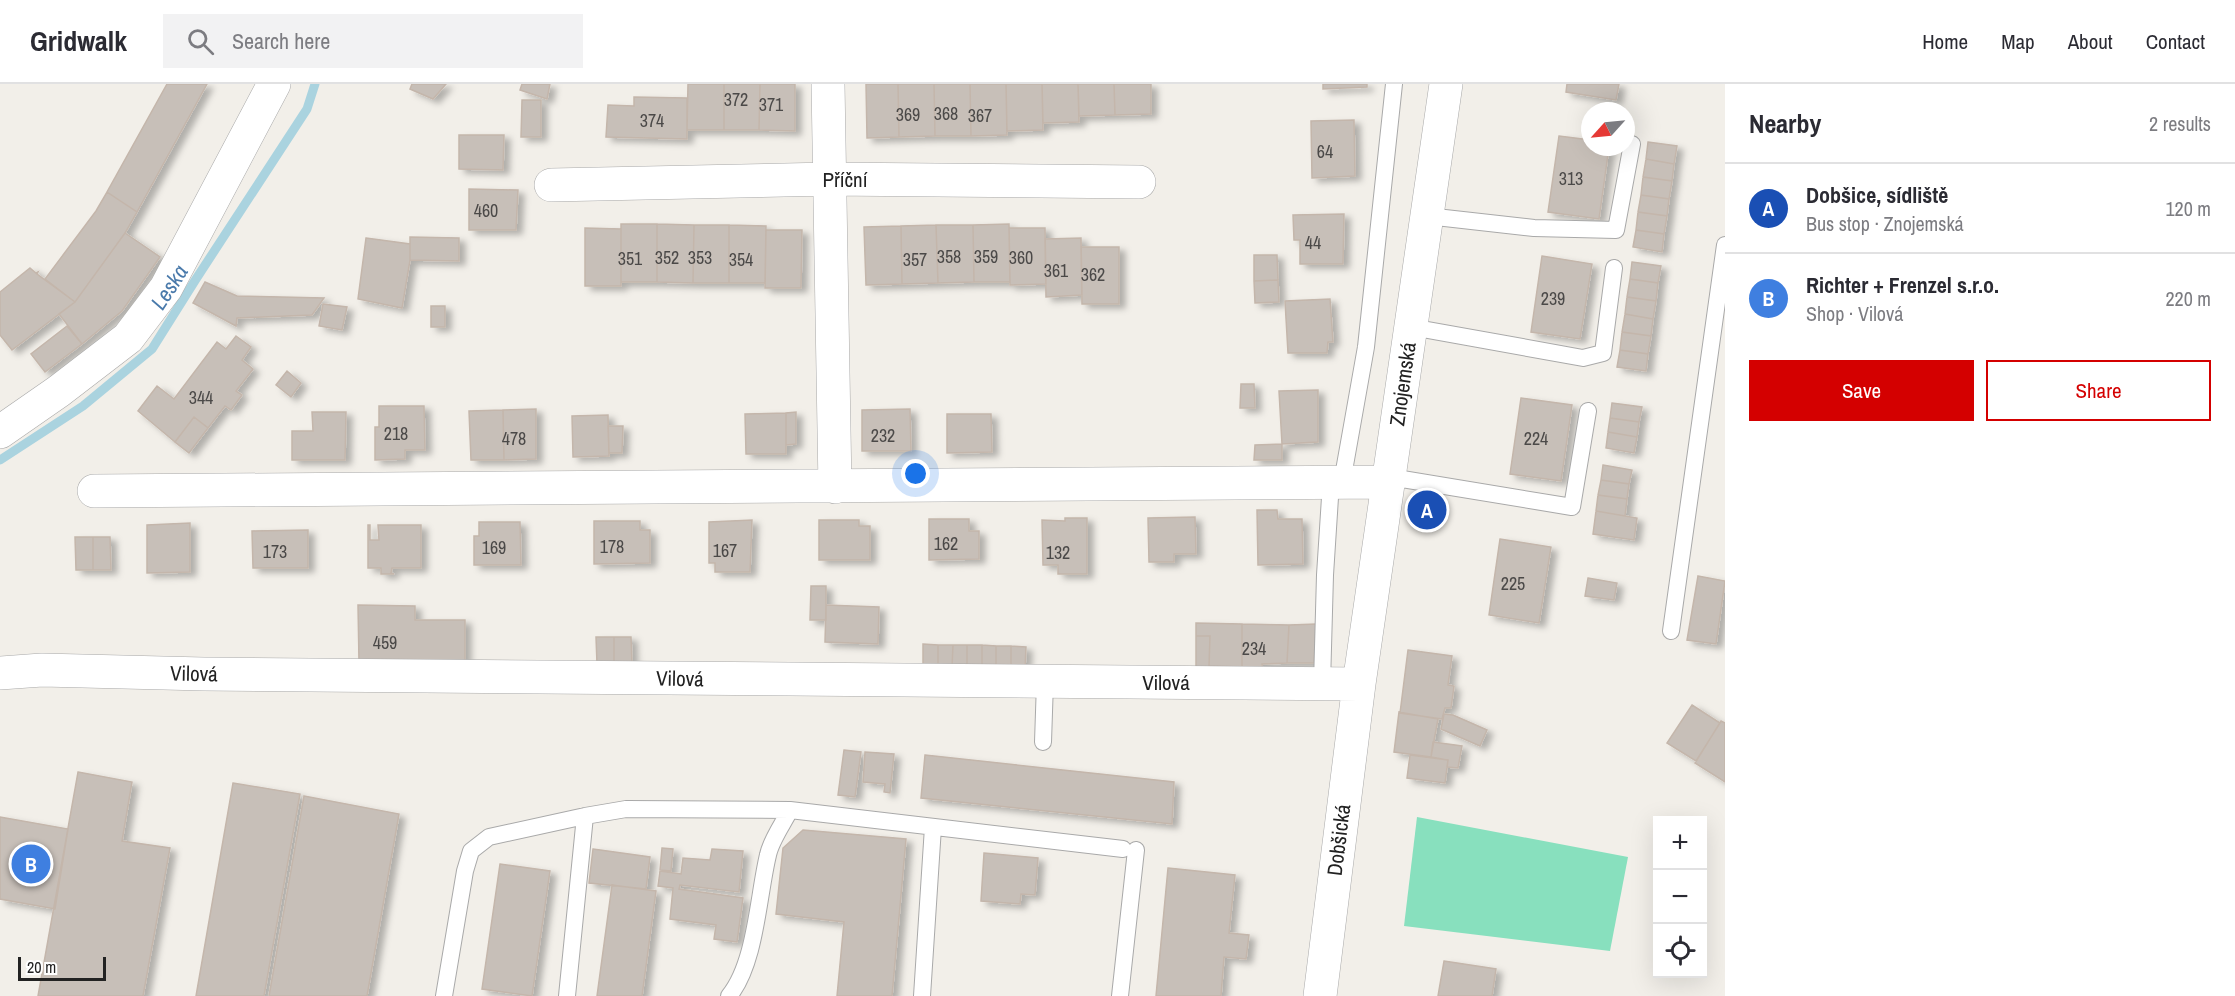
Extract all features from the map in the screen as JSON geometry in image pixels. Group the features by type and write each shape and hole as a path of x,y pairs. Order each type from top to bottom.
{"street":[{"path":"0,432 59,391 128,338 148,314 166,288 274,84"},
{"path":"828,84 835,487"},
{"name":"Znojemská","path":"1359,684 1446,84"},
{"name":"Příční","path":"551,185 829,179 1139,182"},
{"path":"94,491 835,487 1337,482 1390,479"},
{"name":"Vilová","path":"0,673 42,670 228,674 1359,684"},
{"name":"Dobšická","path":"1320,996 1359,684"}],"lane":[{"path":"1322,684 1325,575 1337,482 1366,347 1394,84"},
{"path":"1427,216 1534,228 1616,230 1630,156"},
{"path":"1671,631 1725,245"},
{"path":"1411,327 1583,358 1602,353 1614,268"},
{"path":"1390,479 1572,507 1588,411"},
{"path":"1043,742 1045,682"},
{"path":"444,996 465,871 471,851 489,837 626,809 790,810 1129,850 1120,996"},
{"path":"729,996 736,986 754,933 768,852 790,810"},
{"path":"567,996 585,816"},
{"path":"922,996 933,827"}],"green space":[{"path":"1417,817 1628,857 1610,951 1404,926"}],"building":[{"path":"167,84 207,84 137,212 107,192"},
{"path":"412,84 446,84 433,99 410,89"},
{"path":"522,84 550,84 547,99 520,90"},
{"path":"688,84 724,84 724,130 687,130"},
{"path":"724,84 760,84 759,130 724,130"},
{"path":"760,84 795,84 795,131 759,130"},
{"path":"866,84 898,84 899,137 867,138"},
{"path":"898,84 934,84 935,136 899,137"},
{"path":"934,84 970,84 971,136 935,136"},
{"path":"970,84 1006,84 1007,135 971,136"},
{"path":"1006,84 1042,84 1043,130 1007,131"},
{"path":"1042,84 1078,84 1079,122 1043,123"},
{"path":"1078,84 1114,84 1115,115 1079,116"},
{"path":"1114,84 1151,84 1151,114 1115,115"},
{"path":"1323,84 1367,84 1367,87 1323,89"},
{"path":"1567,84 1619,84 1616,100 1566,92"},
{"path":"634,97 687,98 687,139 606,137 608,105 634,106"},
{"path":"522,100 541,100 541,137 521,137"},
{"path":"1354,120 1355,176 1312,178 1311,121"},
{"path":"459,135 504,135 503,170 459,169"},
{"path":"1559,136 1581,139 1581,156 1608,156 1599,219 1548,212"},
{"path":"1648,142 1677,146 1674,164 1646,159"},
{"path":"1646,159 1674,164 1672,181 1643,177"},
{"path":"1643,177 1672,181 1669,199 1641,195"},
{"path":"469,189 518,190 516,230 469,230"},
{"path":"107,192 137,212 125,233 75,302 45,279 96,211"},
{"path":"1641,195 1669,199 1667,216 1638,212"},
{"path":"1638,212 1667,216 1664,234 1636,230"},
{"path":"1344,214 1343,264 1300,264 1300,240 1294,240 1293,215"},
{"path":"621,224 657,224 657,282 621,282"},
{"path":"657,224 694,225 693,283 657,282"},
{"path":"1009,224 1010,282 974,282 973,225"},
{"path":"694,225 729,225 729,283 693,283"},
{"path":"729,225 766,226 765,283 729,283"},
{"path":"936,225 938,283 902,284 901,226"},
{"path":"936,225 973,225 974,282 938,283"},
{"path":"901,226 902,284 866,285 864,227"},
{"path":"585,228 621,229 621,286 585,286"},
{"path":"1009,228 1045,228 1046,284 1010,285"},
{"path":"766,230 802,230 801,288 765,288"},
{"path":"1636,230 1664,234 1662,252 1633,247"},
{"path":"125,233 160,257 122,311 82,344 59,314 75,302"},
{"path":"410,237 459,238 459,261 410,260"},
{"path":"366,238 410,244 410,260 402,308 358,299"},
{"path":"1081,238 1082,295 1046,297 1045,239"},
{"path":"1081,247 1119,247 1119,304 1082,304"},
{"path":"1254,255 1277,255 1278,280 1254,281"},
{"path":"1542,256 1592,264 1580,339 1531,332"},
{"path":"1632,262 1661,266 1658,283 1630,279"},
{"path":"30,268 75,302 12,350 0,335 0,292"},
{"path":"1630,279 1658,283 1656,301 1627,297"},
{"path":"1278,280 1279,302 1255,303 1254,281"},
{"path":"205,282 237,296 324,298 312,315 237,318 236,326 193,303"},
{"path":"1627,297 1656,301 1653,319 1625,314"},
{"path":"1330,299 1333,342 1328,342 1327,353 1288,353 1285,301"},
{"path":"323,304 347,307 342,330 319,326"},
{"path":"431,306 445,306 445,327 431,327"},
{"path":"1625,314 1653,319 1651,336 1622,332"},
{"path":"67,326 82,344 45,372 31,354"},
{"path":"1622,332 1651,336 1648,354 1620,350"},
{"path":"236,336 251,347 242,360 253,369 236,391 242,395 231,410 225,406 208,428 194,417 175,442 138,411 157,386 174,399 217,342 226,349"},
{"path":"1620,350 1648,354 1646,371 1617,367"},
{"path":"287,371 301,383 291,397 276,385"},
{"path":"1241,384 1254,384 1255,408 1240,408"},
{"path":"1318,390 1318,442 1282,444 1279,391"},
{"path":"1521,398 1572,405 1561,481 1510,474"},
{"path":"1612,403 1642,407 1639,422 1610,418"},
{"path":"379,406 424,406 425,450 405,450 405,459 375,460 375,427 379,427"},
{"path":"536,409 536,459 504,460 503,410"},
{"path":"910,409 911,451 862,451 862,410"},
{"path":"503,410 504,460 471,460 469,411"},
{"path":"312,412 346,412 345,460 292,460 292,431 313,431"},
{"path":"796,412 796,444 786,445 786,413"},
{"path":"786,413 786,454 746,454 745,414"},
{"path":"947,414 991,414 992,452 947,453"},
{"path":"608,415 609,456 573,457 572,416"},
{"path":"194,417 208,428 189,453 175,442"},
{"path":"1610,418 1639,422 1637,437 1608,432"},
{"path":"608,426 623,426 622,453 609,453"},
{"path":"1608,432 1637,437 1634,453 1606,448"},
{"path":"1282,444 1282,460 1254,460 1255,445"},
{"path":"1603,465 1632,470 1629,484 1601,480"},
{"path":"1601,480 1629,484 1627,499 1598,495"},
{"path":"1598,495 1627,499 1625,516 1596,511"},
{"path":"1257,510 1277,510 1278,519 1302,519 1303,564 1258,565"},
{"path":"1596,511 1637,518 1634,540 1593,534"},
{"path":"1195,517 1196,554 1174,554 1174,562 1149,562 1148,518"},
{"path":"1065,518 1087,518 1087,574 1058,574 1058,565 1043,565 1042,520 1065,521"},
{"path":"929,519 969,519 969,531 979,531 979,559 929,560"},
{"path":"752,520 750,572 715,572 715,563 709,563 709,522"},
{"path":"819,520 859,520 859,526 870,526 870,560 819,560"},
{"path":"594,521 640,521 640,530 650,530 650,563 594,564"},
{"path":"479,522 520,522 521,565 474,565 474,536 479,536"},
{"path":"190,523 190,572 147,573 147,525"},
{"path":"368,525 370,525 370,540 379,540 378,525 421,525 421,568 392,568 391,573 394,574 381,574 381,568 368,568"},
{"path":"308,530 308,568 253,568 252,531"},
{"path":"75,537 93,537 93,570 76,570"},
{"path":"93,537 110,537 111,570 93,570"},
{"path":"1500,539 1551,547 1539,623 1489,615"},
{"path":"1698,576 1725,581 1716,644 1687,640"},
{"path":"1588,578 1617,583 1614,600 1585,596"},
{"path":"811,586 826,586 826,620 810,620"},
{"path":"358,605 415,606 415,620 465,620 465,663 359,662"},
{"path":"826,605 879,607 878,644 825,642"},
{"path":"1196,623 1242,624 1242,667 1209,666 1210,636 1196,636"},
{"path":"1242,624 1289,625 1287,663 1262,664 1263,670 1242,670"},
{"path":"1316,624 1314,663 1287,663 1289,625"},
{"path":"1196,636 1210,636 1209,666 1211,669 1196,669"},
{"path":"596,637 614,637 614,664 597,664"},
{"path":"614,637 631,637 632,664 614,664"},
{"path":"923,644 938,645 938,667 923,667"},
{"path":"938,645 953,645 952,667 938,667"},
{"path":"953,645 967,645 967,668 952,667"},
{"path":"967,645 982,645 982,668 967,668"},
{"path":"982,645 996,646 996,668 982,668"},
{"path":"996,646 1011,646 1011,668 996,668"},
{"path":"1011,646 1026,647 1025,669 1011,668"},
{"path":"1408,650 1452,656 1448,685 1454,686 1451,708 1445,708 1442,719 1400,713"},
{"path":"1692,705 1720,723 1696,761 1667,743"},
{"path":"1399,712 1438,719 1431,757 1394,752"},
{"path":"1444,714 1453,715 1487,730 1480,746 1441,729"},
{"path":"1721,721 1725,723 1725,782 1695,763"},
{"path":"1433,742 1462,746 1458,768 1447,767 1448,760 1431,757"},
{"path":"844,750 861,752 855,797 838,795"},
{"path":"865,752 894,754 890,793 884,792 885,784 863,782"},
{"path":"925,755 1174,782 1172,824 921,798"},
{"path":"1410,755 1448,760 1445,783 1407,778"},
{"path":"78,772 132,782 122,841 170,848 143,996 38,996"},
{"path":"233,783 300,794 264,996 196,996"},
{"path":"304,796 399,814 367,996 269,996"},
{"path":"0,817 68,829 55,909 0,899"},
{"path":"803,830 906,839 892,996 837,996 844,922 776,914 783,848"},
{"path":"662,848 673,849 671,871 660,870"},
{"path":"593,849 650,857 646,889 589,883"},
{"path":"712,849 743,851 739,892 680,885 679,889 743,898 737,942 714,939 716,925 670,919 673,888 658,886 660,871 681,874 683,858 710,860"},
{"path":"984,853 1038,858 1035,895 1021,894 1020,904 981,901"},
{"path":"500,864 550,871 532,996 482,989"},
{"path":"1168,868 1235,875 1229,933 1249,935 1246,959 1224,957 1221,996 1156,996"},
{"path":"612,885 656,891 642,996 597,996"},
{"path":"1444,961 1496,969 1492,996 1438,996"}],"waterway":[{"name":"Leska","path":"0,460 83,406 152,349 307,109 315,84"}],"place":[{"name":"Dobšice, sídliště","path":"1427,510"},
{"name":"Richter + Frenzel s.r.o.","path":"31,864"}]}
